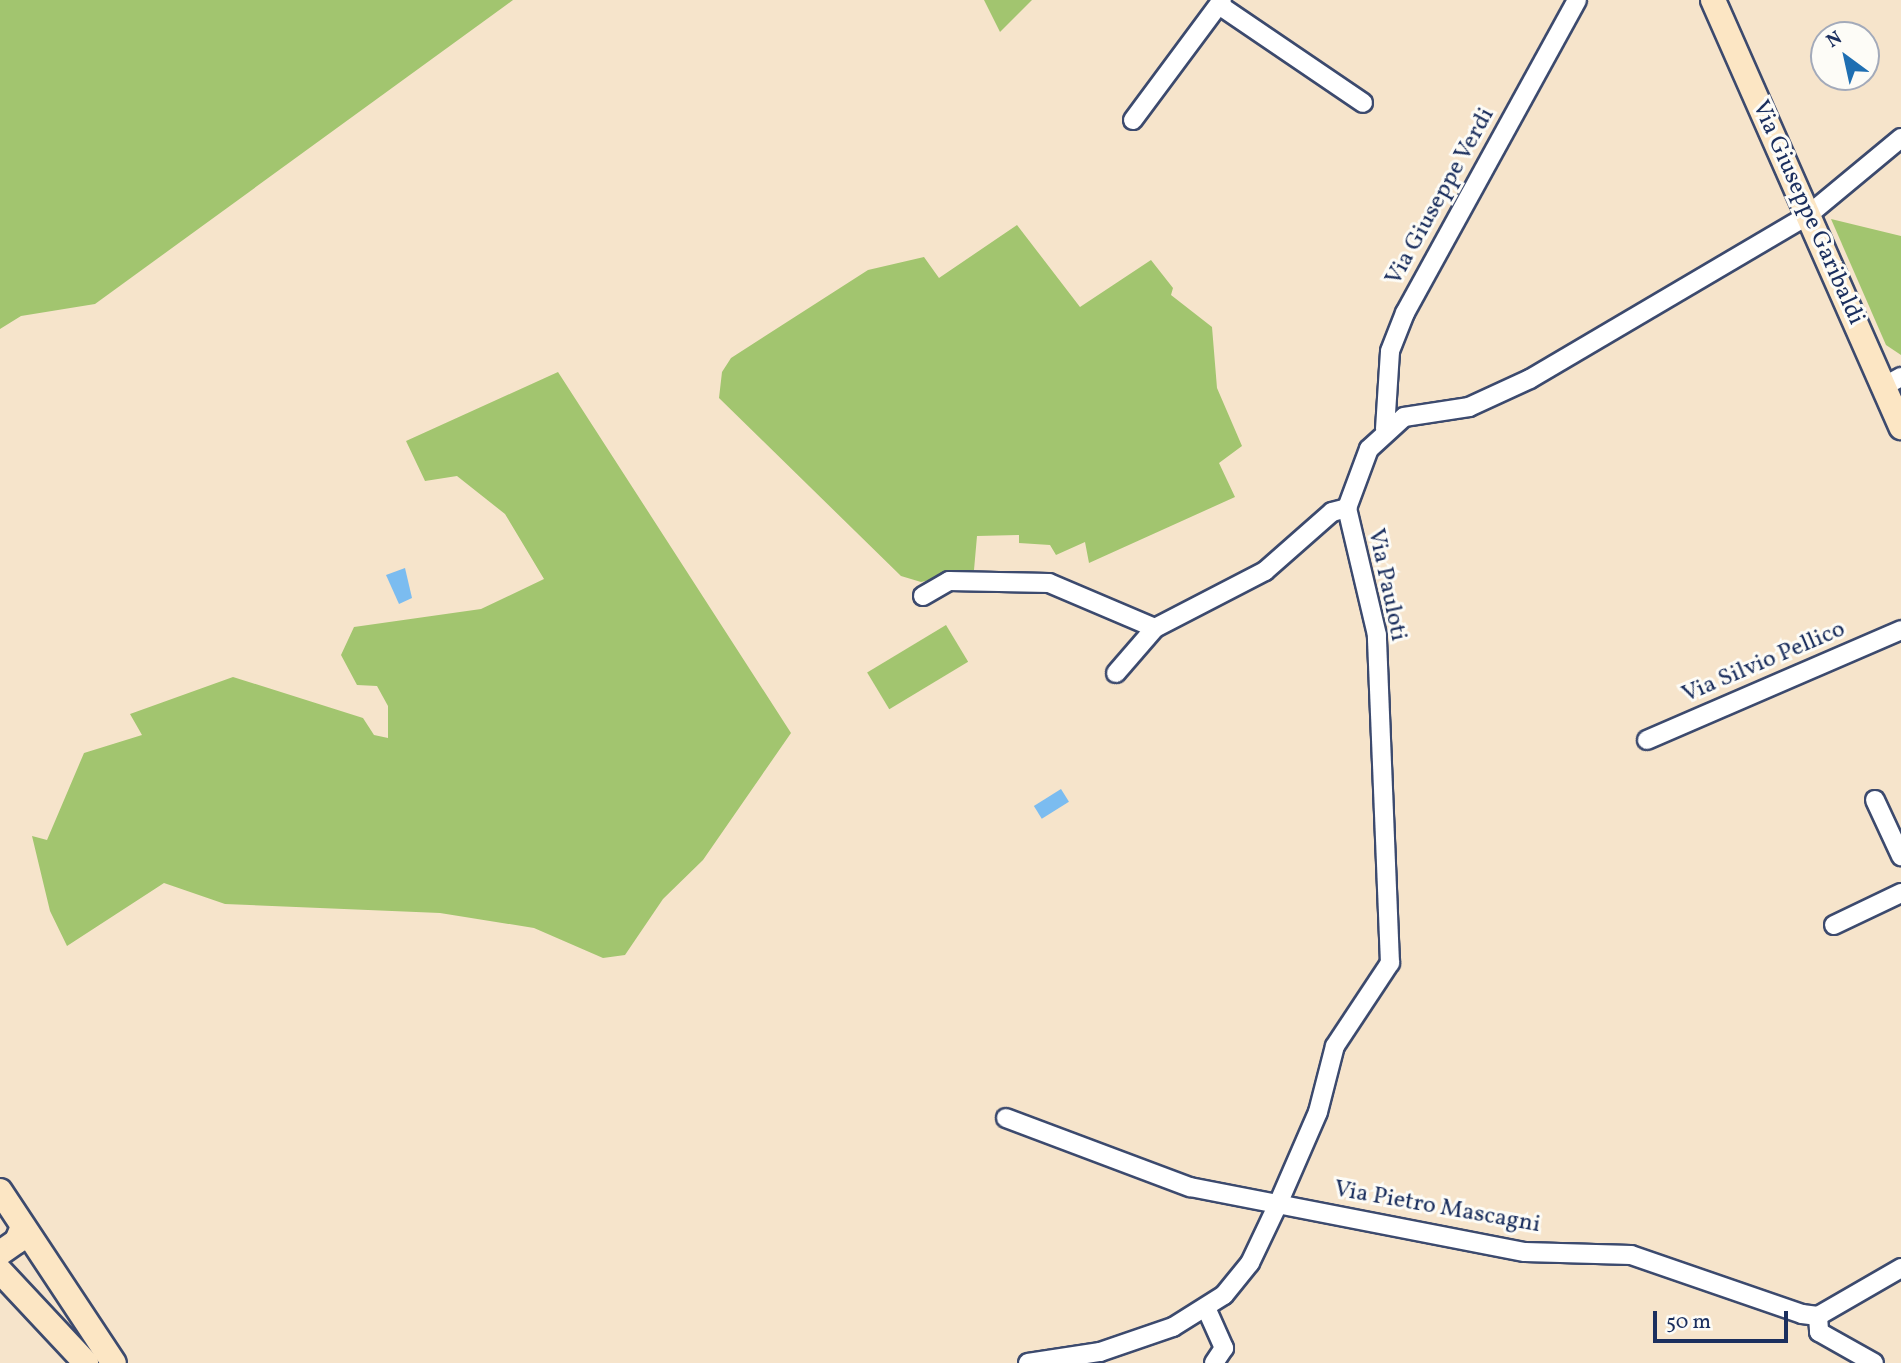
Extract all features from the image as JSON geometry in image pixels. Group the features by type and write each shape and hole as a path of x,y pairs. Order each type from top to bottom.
{"main road":[{"name":"Via Giuseppe Garibaldi","path":"1713,0 1808,216 1892,382 1901,427"},
{"path":"0,1191 22,1229 114,1363"},
{"path":"0,1253 17,1241 22,1229"},
{"path":"0,1271 86,1363"}],"street":[{"name":"Via Giuseppe Verdi","path":"1385,429 1390,351 1405,313 1577,0"},
{"path":"1133,120 1220,2 1363,103"},
{"path":"1385,429 1404,416 1469,407 1499,396 1808,216 1901,138"},
{"name":"Via Pauloti","path":"1207,1310 1250,1264 1318,1112 1335,1046 1390,963 1377,635 1347,508 1369,449 1385,429"},
{"path":"1116,673 1155,628 1265,571 1332,512 1347,508"},
{"path":"923,596 949,581 1049,583 1155,628"},
{"name":"Via Silvio Pellico","path":"1647,740 1901,631"},
{"path":"1875,800 1901,856"},
{"path":"1834,925 1901,893"},
{"name":"Via Pietro Mascagni","path":"1006,1118 1146,1173 1278,1204 1525,1252 1631,1255 1818,1316"},
{"path":"1874,1363 1819,1332 1818,1316 1901,1268"},
{"path":"1028,1363 1101,1352 1207,1310 1224,1348 1214,1363"}],"green space":[{"path":"0,0 513,0 95,304 21,316 0,329"},
{"path":"984,0 1032,0 1000,32"},
{"path":"1831,219 1901,236 1901,355 1886,345"},
{"path":"1017,225 1080,307 1151,260 1173,288 1171,295 1212,327 1217,388 1242,446 1219,463 1235,497 1089,563 1085,542 1056,555 1050,545 1019,543 1019,535 977,536 974,570 921,582 901,576 719,398 722,372 731,358 868,270 924,257 939,278"},
{"path":"558,372 791,733 703,860 663,899 625,955 603,958 534,928 440,913 225,904 164,883 67,946 50,911 32,836 47,840 84,753 142,735 130,714 233,677 363,718 374,735 388,738 388,706 377,686 357,685 341,655 354,627 481,609 544,579 505,514 457,476 425,481 406,441"},
{"path":"946,625 968,662 889,709 867,672"}],"water":[{"path":"405,568 412,598 399,604 386,575"},
{"path":"1061,789 1069,802 1042,819 1034,806"}]}
